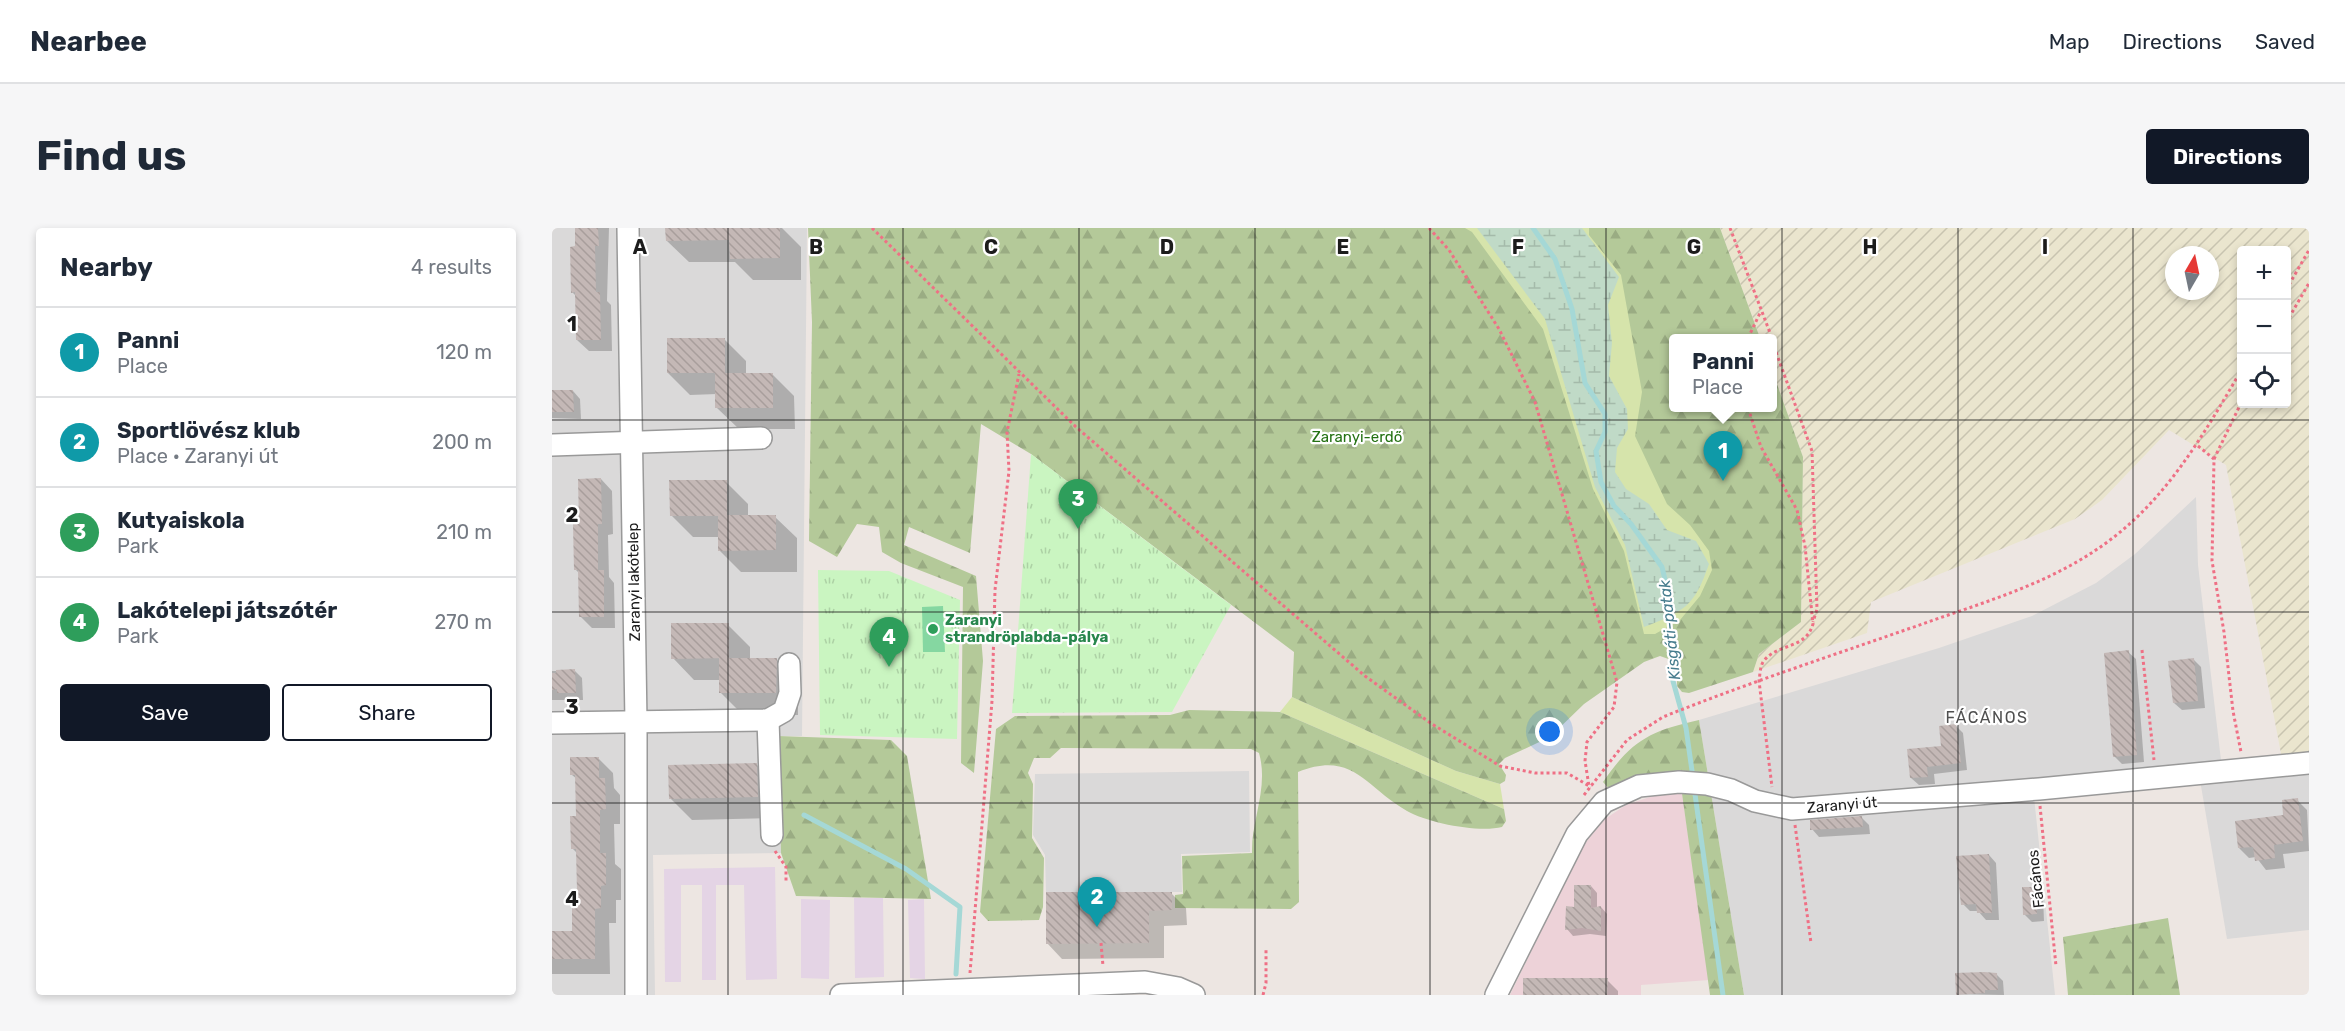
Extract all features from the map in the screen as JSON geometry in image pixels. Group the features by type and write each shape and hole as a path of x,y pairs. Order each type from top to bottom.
{"street":[{"name":"Zaranyi lakótelep","path":"628,228 636,722 636,995"},
{"path":"552,445 761,438"},
{"path":"552,723 768,720 784,711 790,693 789,664"},
{"path":"768,720 772,835"},
{"name":"Zaranyi út","path":"1496,995 1577,834 1604,802 1639,786 1679,782 1707,784 1783,807 2039,789 2309,763"},
{"path":"841,995 1145,982 1178,988 1194,995"}],"path":[{"path":"872,228 1076,427 1365,676 1432,724 1500,766 1535,773 1567,773 1589,786 1585,761 1587,742 1614,707 1617,682 1535,402 1499,329 1449,250 1429,228"},
{"path":"1730,228 1770,334"},
{"path":"2291,281 2309,250"},
{"path":"2291,315 2309,284"},
{"path":"1751,334 1761,311"},
{"path":"1777,354 1812,451 1817,609 1813,624 1804,640 1764,661 1759,681 1810,943"},
{"path":"968,990 992,701 995,590 1010,471 1007,432 1019,373"},
{"path":"1663,717 2023,588 2055,574 2111,539 2141,513 2198,446 2237,376"},
{"path":"2238,408 2214,459 2212,561 2233,711 2245,769"},
{"path":"1749,412 1761,447 1797,510 1806,546 1813,624"},
{"path":"2198,446 2214,459"},
{"path":"2142,650 2155,777"},
{"name":"Fácános","path":"2039,789 2056,966"},
{"path":"772,835 773,848 786,867 786,882"},
{"path":"1101,943 1104,983"},
{"path":"1263,995 1266,983 1266,948"}],"shaded area":[{"path":"552,228 807,228 802,736 778,736 781,853 653,855 655,995 552,995"},
{"path":"1720,228 2309,228 2309,762 2283,764 2226,465 2169,430 2102,500 2075,519 1871,602 1867,633 1753,672 1759,654 1801,622 1803,457 1777,384 1777,334 1759,334"},
{"path":"2196,497 2198,565 2223,777 2309,769 2309,930 2227,939 2200,780 2034,797 2055,995 1744,995 1699,720 1939,648 2032,616 2096,583 2135,554"},
{"path":"1249,771 1250,852 1181,854 1182,892 1046,892 1045,855 1033,835 1035,774"},
{"path":"1682,793 1709,980 1641,985 1641,995 1510,995 1582,847 1605,819 1626,805 1653,796"},
{"path":"775,867 777,979 746,980 744,885 716,885 716,980 702,980 702,885 681,885 681,982 665,982 664,869"},
{"path":"854,898 883,898 884,977 855,978"},
{"path":"801,899 830,900 829,979 801,978"},
{"path":"924,899 925,979 910,978 908,900"}],"green space":[{"name":"Zaranyi-erdő","path":"808,228 1465,228 1472,232 1543,329 1593,489 1624,551 1644,634 1655,634 1680,620 1700,596 1712,570 1709,551 1690,525 1667,504 1635,436 1642,392 1621,275 1589,235 1589,228 1720,228 1759,334 1669,334 1669,412 1777,412 1777,384 1803,457 1801,622 1759,654 1753,672 1689,693 1682,692 1677,686 1677,662 1660,656 1644,662 1584,704 1550,737 1505,758 1499,764 1506,775 1505,781 1500,784 1456,771 1292,697 1294,652 1031,454 981,424 970,553 909,527 904,545 976,576 983,661 974,773 961,763 963,587 901,563 882,552 879,527 857,524 837,557 809,541 812,322"},
{"path":"1449,228 1597,228 1628,272 1694,519 1720,570 1683,626 1638,644"},
{"path":"1477,228 1582,228 1619,277 1608,305 1612,343 1609,376 1627,409 1628,429 1617,448 1615,472 1626,489 1649,504 1667,530 1696,541 1709,564 1693,599 1679,611 1644,627 1625,545 1595,487 1545,319"},
{"path":"1031,454 1231,605 1172,712 1012,713"},
{"path":"818,570 889,571 960,600 957,739 820,735"},
{"name":"Zaranyi strandröplabda-pálya","path":"943,606 945,652 923,652 922,607"},
{"path":"1292,697 1456,771 1500,784 1504,809 1280,712"},
{"path":"1189,710 1280,712 1504,809 1506,821 1502,827 1480,829 1454,826 1427,819 1407,811 1369,782 1346,768 1332,765 1317,766 1298,772 1299,902 1291,909 1175,908 1175,895 1183,894 1182,856 1252,853 1262,779 1259,753 1251,749 1061,748 1050,758 1034,758 1028,773 1033,784 1032,838 1044,858 1043,907 1039,920 988,921 980,912 996,729 1015,716 1170,715"},
{"path":"1699,720 1744,995 1710,995 1679,772 1638,779 1611,791 1603,782 1623,756 1644,739 1667,728"},
{"path":"778,736 891,740 907,756 931,899 796,896 781,853"},
{"path":"2168,918 2180,995 2068,995 2063,937"}],"building":[{"path":"575,228 598,228 599,246 595,246 596,292 600,292 601,340 576,340 575,292 571,293 570,247 575,246"},
{"path":"665,228 780,228 780,258 730,259 729,240 666,241"},
{"path":"667,338 725,338 725,373 667,373"},
{"path":"715,373 773,373 773,408 715,408"},
{"path":"552,390 573,390 574,412 552,412"},
{"path":"601,478 602,524 598,524 598,570 604,570 604,617 579,617 578,570 574,570 573,524 579,524 578,479"},
{"path":"669,480 727,480 727,515 776,515 776,550 718,551 718,516 670,516"},
{"path":"671,623 729,623 729,658 671,659"},
{"path":"2129,650 2137,755 2113,757 2104,653"},
{"path":"719,658 777,658 776,693 719,693"},
{"path":"2194,658 2198,701 2173,703 2168,661"},
{"path":"575,669 576,693 557,693 557,689 552,690 552,673 556,673 556,670"},
{"path":"1956,724 1961,763 1927,767 1928,777 1910,778 1907,749 1941,746 1939,726"},
{"path":"570,757 599,757 599,778 605,778 606,809 600,810 600,853 606,853 606,885 601,886 601,908 595,909 595,959 552,959 552,931 572,931 572,892 577,892 576,849 571,849 570,816 576,816 575,775 570,775"},
{"path":"757,763 758,797 669,799 668,765"},
{"path":"2298,798 2303,841 2274,845 2275,858 2255,861 2253,847 2238,848 2235,821 2283,815 2282,800"},
{"path":"1862,816 1863,827 1810,830 1810,820"},
{"path":"1989,854 1992,913 1977,913 1976,904 1961,905 1956,856"},
{"path":"1574,885 1591,885 1591,908 1601,906 1601,931 1582,928 1565,930 1566,906 1574,907"},
{"path":"2022,887 2036,887 2037,914 2023,915"},
{"path":"1046,892 1172,892 1172,910 1149,911 1149,943 1046,944"},
{"path":"1955,973 1997,973 1998,990 1956,995"},
{"path":"1523,978 1608,978 1607,995 1523,995"}],"waterway":[{"name":"Kisgáti-patak","path":"1533,228 1555,259 1572,309 1585,383 1605,414 1605,432 1596,451 1601,482 1614,506 1631,524 1662,567 1667,588 1673,681 1686,728 1693,778"},
{"name":"Kisgáti-patak","path":"1694,787 1723,995"},
{"path":"804,815 906,869 960,907 956,974"}],"place":[{"name":"Panni","path":"1723,481"},
{"name":"Kutyaiskola","path":"1078,529"},
{"name":"Zaranyi strandröplabda-pálya","path":"933,629"},
{"name":"Lakótelepi játszótér","path":"889,667"},
{"name":"Sportlövész klub","path":"1097,927"}],"district":[{"name":"FÁCÁNOS","path":"1987,717"}]}
